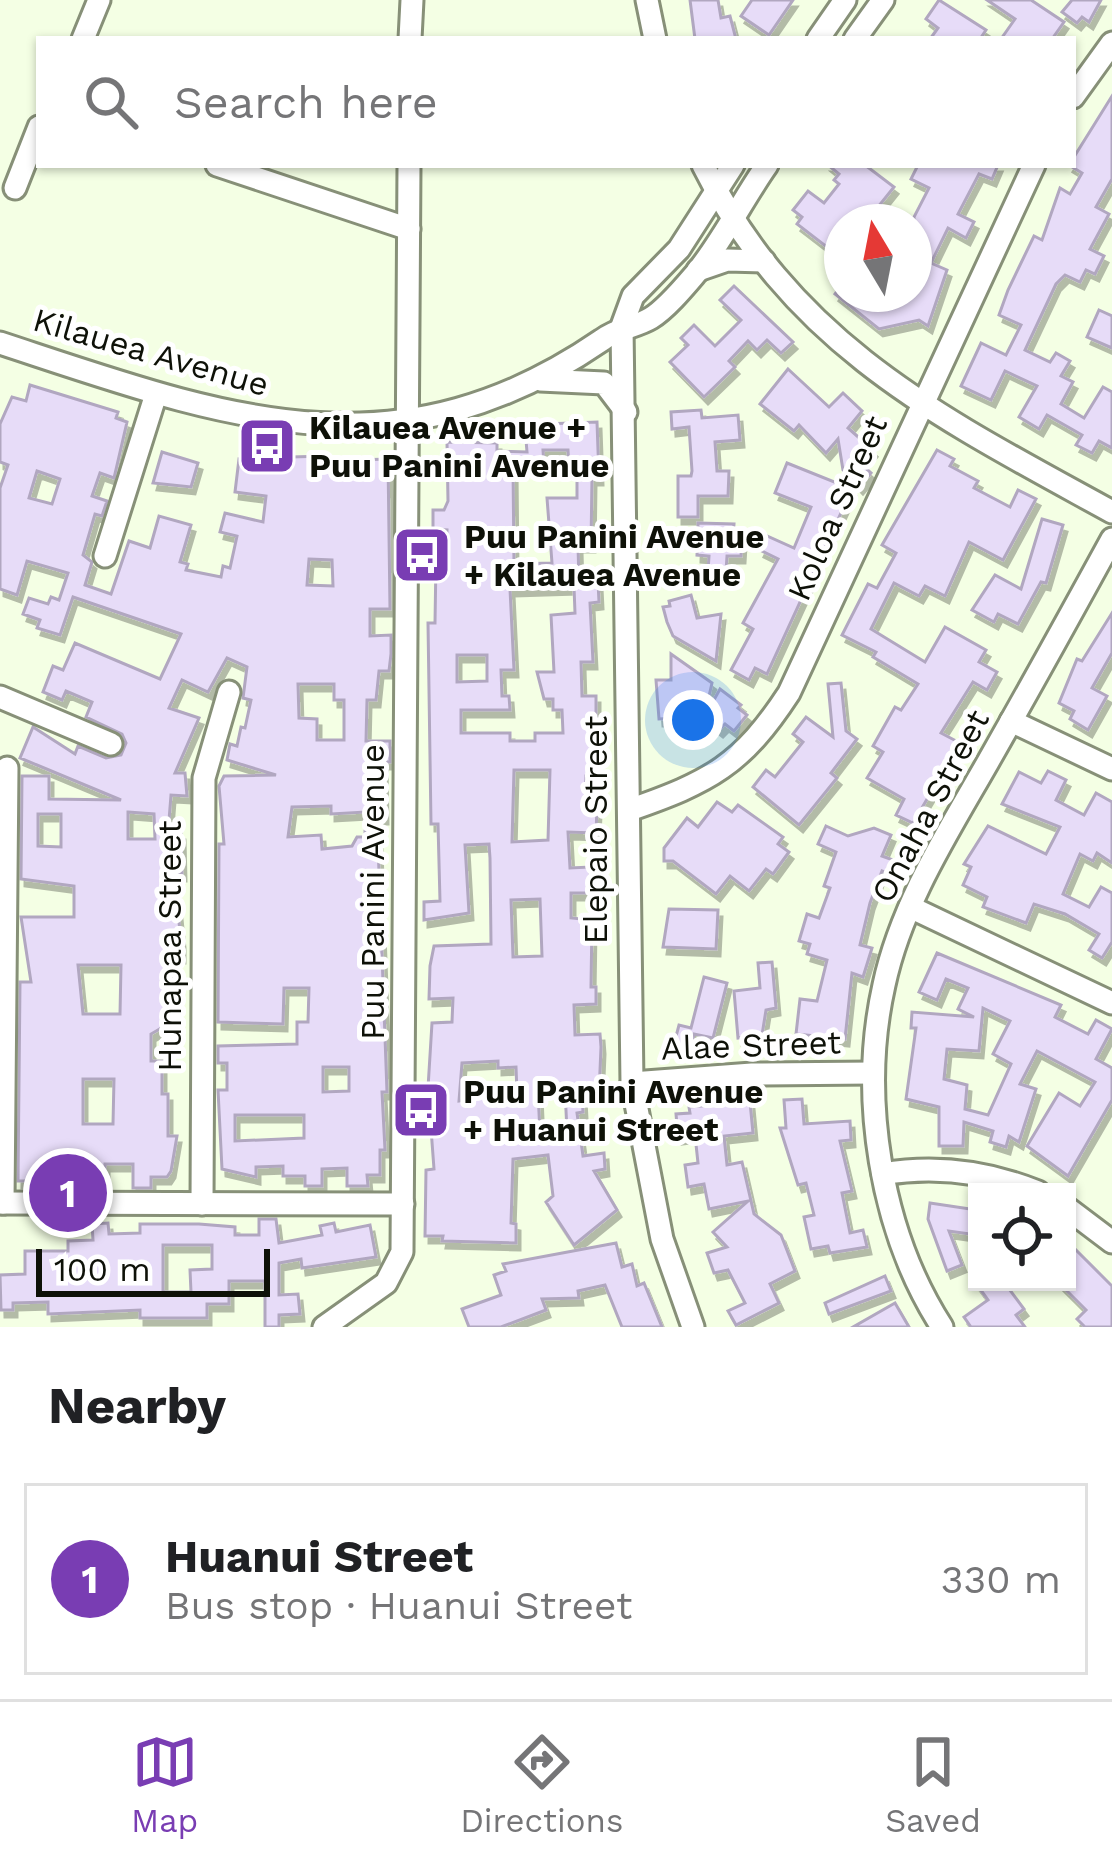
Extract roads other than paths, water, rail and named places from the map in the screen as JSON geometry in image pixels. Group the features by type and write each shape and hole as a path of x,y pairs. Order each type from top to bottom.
{"street":[{"path":"84,36 99,0"},
{"path":"410,36 412,0"},
{"path":"646,0 654,36"},
{"path":"820,36 845,0"},
{"path":"857,36 883,0"},
{"path":"1076,94 1112,43"},
{"path":"15,188 36,135"},
{"path":"226,168 409,229"},
{"name":"Puu Panini Avenue","path":"325,1327 386,1283 402,1252 409,168"},
{"path":"704,168 764,261 824,329 919,406 1112,512"},
{"name":"Kilauea Avenue","path":"622,326 633,296 679,249 732,168"},
{"name":"Kilauea Avenue","path":"0,343 156,394 296,424 406,422 478,405 534,380 622,326 651,318 698,270 765,168"},
{"name":"Koloa Street","path":"629,810 681,792 722,770 757,742 790,693 1033,168"},
{"path":"698,270 727,260 764,261"},
{"name":"Elepaio Street","path":"622,326 627,414 632,1083 662,1239 693,1327"},
{"path":"534,380 586,378 604,383 627,414"},
{"path":"105,556 156,394"},
{"name":"Onaha Street","path":"941,1327 898,1235 883,1174 873,1073 884,984 910,907 1112,539"},
{"name":"Hunapaa Street","path":"202,1204 204,778 229,692"},
{"path":"0,698 111,744"},
{"path":"1011,722 1112,769"},
{"path":"8,768 2,1203 403,1204"},
{"path":"910,907 1112,1003"},
{"name":"Alae Street","path":"632,1083 752,1074 873,1073"},
{"path":"883,1174 914,1169 971,1172 1008,1183"},
{"path":"1076,1215 1112,1242"}],"place":[{"name":"Kilauea Avenue + Puu Panini Avenue","path":"267,446"},
{"name":"Puu Panini Avenue + Kilauea Avenue","path":"422,555"},
{"name":"Puu Panini Avenue + Huanui Street","path":"421,1110"},
{"name":"Huanui Street","path":"68,1193"}]}
